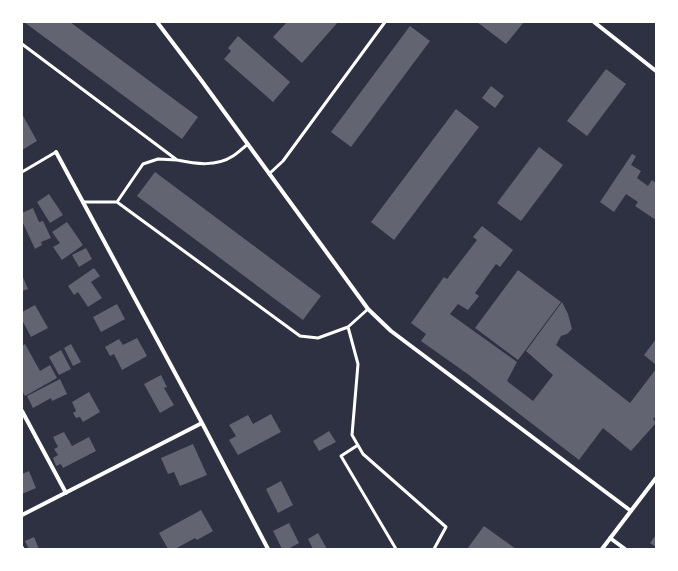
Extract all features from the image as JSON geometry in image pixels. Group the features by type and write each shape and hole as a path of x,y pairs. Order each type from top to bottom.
{"street":[{"path":"157,22 368,308 391,331 631,511"},
{"path":"594,22 656,71"},
{"path":"56,152 268,549"},
{"path":"22,411 66,493"},
{"path":"22,515 202,423"},
{"path":"602,549 656,478"},
{"path":"610,538 625,549"}],"lane":[{"path":"269,174 284,161 385,22"},
{"path":"22,44 177,160"},
{"path":"117,202 143,164 158,158 196,164 214,163 232,157 248,144"},
{"path":"22,172 56,152"},
{"path":"83,202 117,202 300,336 318,338 348,327 368,308"},
{"path":"348,327 358,364 352,435 363,454 446,527 434,549"},
{"path":"358,444 341,456 396,549"}],"building":[{"path":"24,22 70,22 198,117 182,139"},
{"path":"287,22 338,22 302,63 273,37"},
{"path":"477,22 524,22 506,44"},
{"path":"410,26 430,41 351,147 331,132"},
{"path":"238,36 290,82 273,102 224,59 231,51 228,48"},
{"path":"606,69 626,84 587,136 567,121"},
{"path":"491,86 504,96 495,108 482,98"},
{"path":"456,109 479,127 394,240 371,222"},
{"path":"22,114 37,141 22,150"},
{"path":"539,147 563,165 521,221 497,203"},
{"path":"632,154 636,156 631,165 641,171 637,178 648,186 652,180 656,183 656,220 635,206 638,202 626,194 614,212 600,202"},
{"path":"155,172 321,296 303,320 137,196"},
{"path":"49,194 63,215 50,223 37,202"},
{"path":"33,208 39,222 43,221 51,238 41,242 42,245 35,249 22,221 22,213"},
{"path":"67,222 83,245 62,260 53,247 60,243 52,232"},
{"path":"482,226 513,250 500,267 496,264 475,293 479,296 468,310 458,304 450,314 517,362 507,381 533,401 553,375 526,351 562,302 568,314 572,329 567,334 561,336 556,345 630,403 656,369 656,416 653,419 656,423 631,451 603,428 579,460 469,375 421,341 426,334 411,323 444,277 447,279 477,240 473,237"},
{"path":"86,248 92,259 79,267 72,255"},
{"path":"94,268 100,276 91,282 102,298 88,307 78,292 74,295 68,286"},
{"path":"518,270 561,302 518,360 475,328"},
{"path":"22,275 28,289 22,291"},
{"path":"117,304 125,319 101,332 93,317"},
{"path":"35,305 48,328 31,337 22,320 22,312"},
{"path":"137,338 147,356 122,370 114,354 110,356 105,347 119,339 123,345"},
{"path":"656,339 656,365 644,355"},
{"path":"25,344 40,371 50,365 57,378 25,396 22,391 22,346"},
{"path":"71,344 81,362 73,366 64,348"},
{"path":"61,350 71,369 59,375 49,357"},
{"path":"161,375 167,387 164,388 174,405 160,413 144,384"},
{"path":"60,379 67,394 52,401 51,398 33,408 27,396"},
{"path":"89,392 100,412 83,422 80,417 76,418 73,413 76,411 72,402"},
{"path":"271,414 281,432 238,455 229,440 236,436 229,425 248,415 253,424"},
{"path":"329,431 336,442 319,451 313,441"},
{"path":"64,432 72,446 89,437 96,451 63,468 61,464 56,466 53,458 58,455 54,449 58,447 53,437"},
{"path":"193,444 207,475 180,486 174,472 168,474 161,458"},
{"path":"29,471 36,488 22,494 22,474"},
{"path":"281,481 293,505 278,513 266,489"},
{"path":"201,510 213,531 197,540 195,538 175,549 168,549 159,533"},
{"path":"289,523 299,543 288,549 282,549 273,531"},
{"path":"484,526 516,549 467,549"},
{"path":"318,533 327,549 313,549 308,539"},
{"path":"656,535 656,547 650,543"},
{"path":"34,537 39,549 29,549 25,541"}]}
